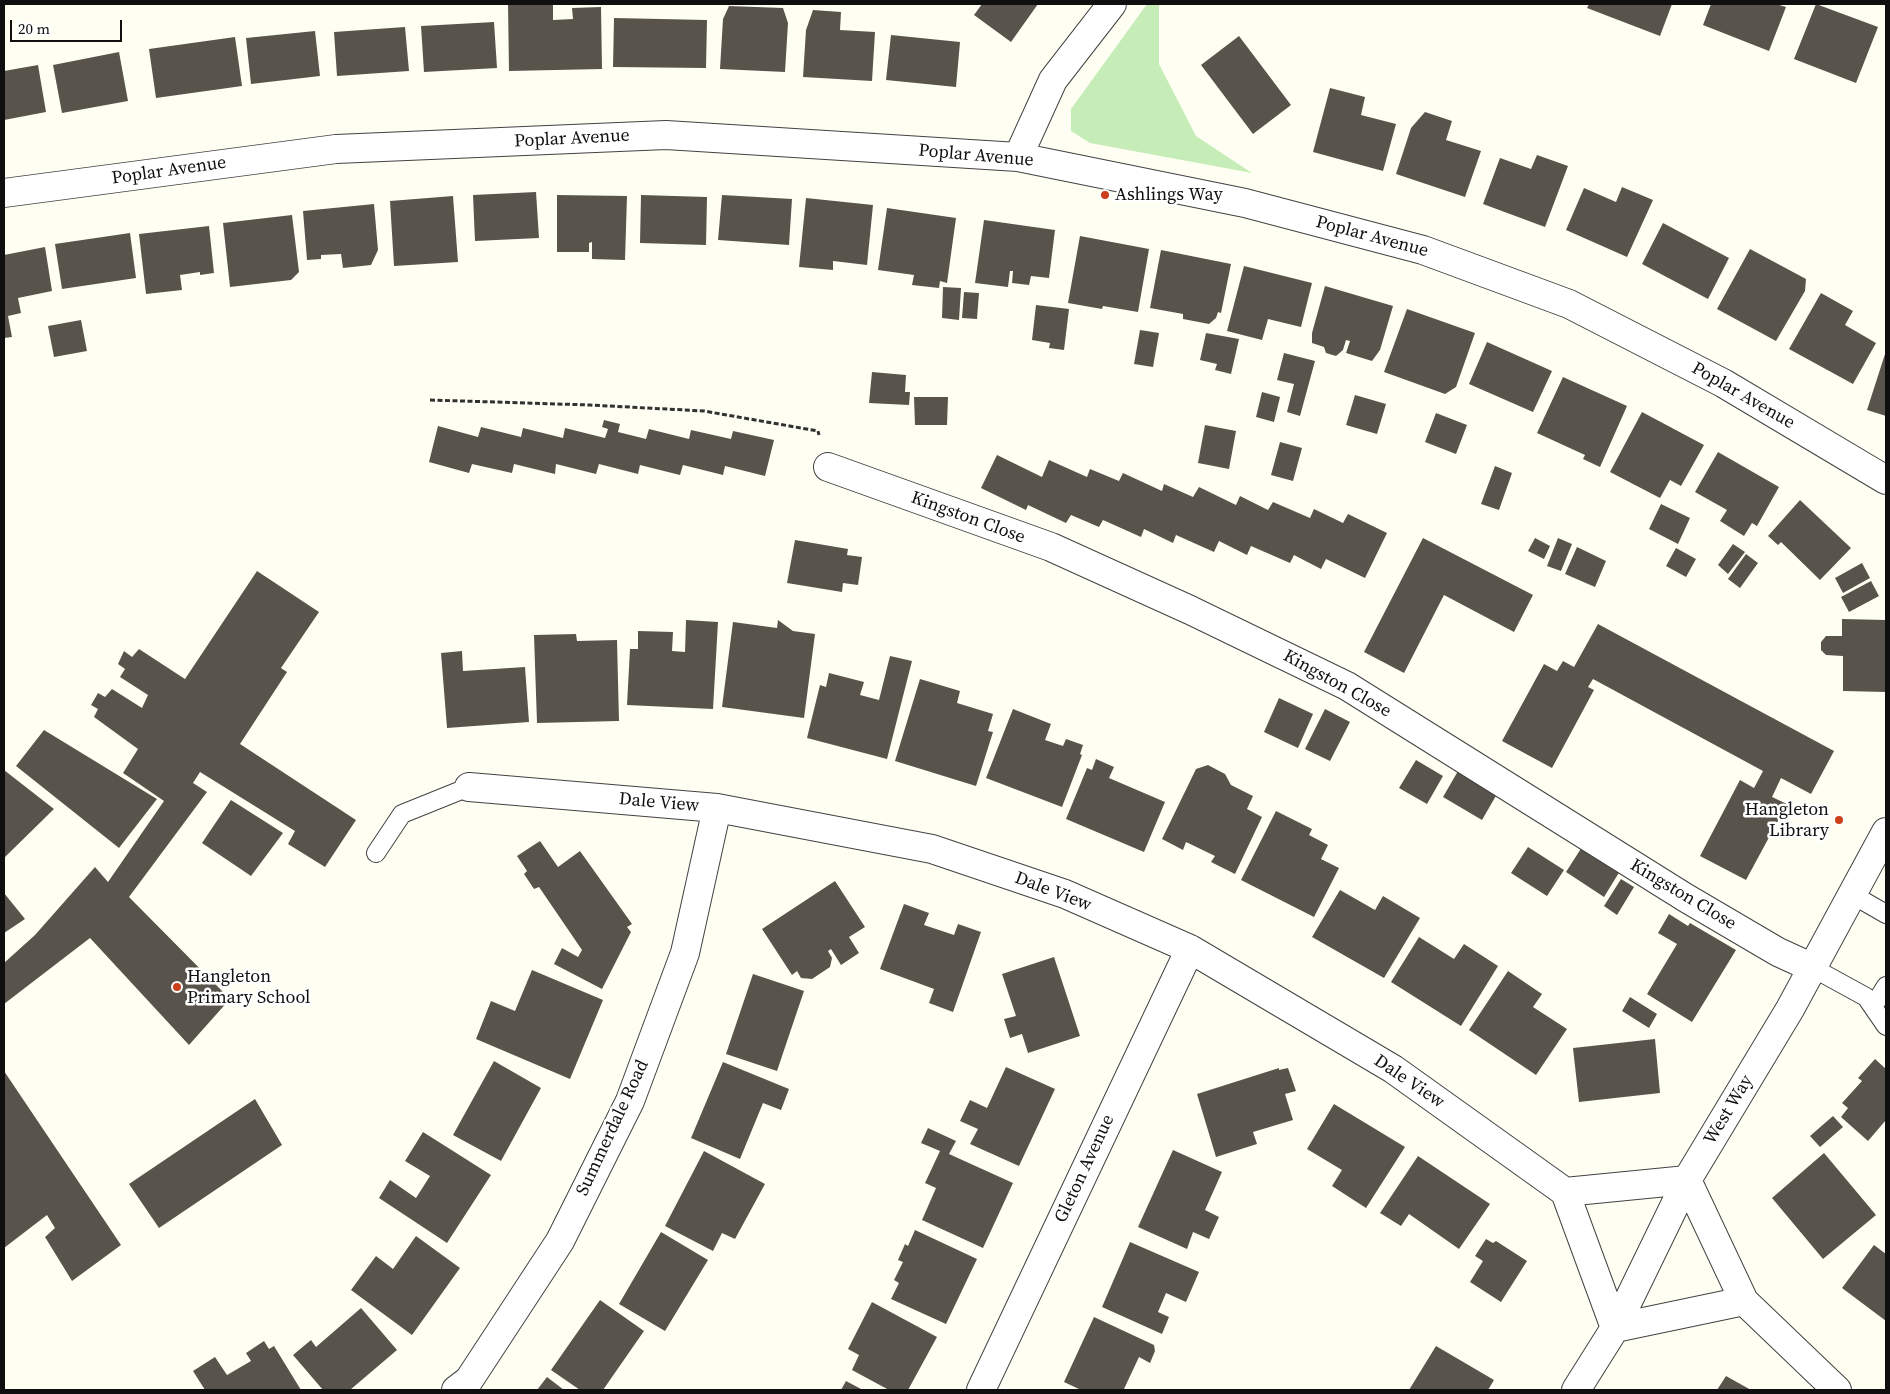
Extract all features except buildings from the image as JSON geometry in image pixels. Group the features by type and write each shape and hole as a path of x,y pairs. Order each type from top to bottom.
{"street":[{"path":"1018,157 1053,80 1112,4"},
{"name":"Poplar Avenue","path":"4,193 336,149 666,135 1018,157 1245,203 1441,256 1568,304 1586,313 1723,383 1886,480"},
{"name":"Kingston Close","path":"828,467 1051,547 1190,610 1347,686 1686,898 1778,952 1813,968"},
{"name":"Dale View","path":"469,787 717,808 932,849 1065,894 1190,948 1393,1069 1565,1192"},
{"name":"Summerdale Road","path":"456,1390 469,1380 560,1241 630,1101 685,953 717,808"},
{"name":"West Way","path":"1576,1390 1615,1328 1687,1180 1790,1010 1886,832"},
{"name":"Gleton Avenue","path":"981,1390 1190,948"},
{"path":"1744,1301 1615,1328 1565,1192 1687,1180 1744,1301 1836,1390"}],"lane":[{"path":"376,853 402,814 469,787"},
{"path":"1852,895 1886,914"},
{"path":"1813,968 1866,997 1886,1026"},
{"path":"1873,1007 1886,986"}],"path":[{"path":"430,400 704,411 818,431 828,467"}],"green space":[{"path":"1147,4 1159,4 1159,64 1196,136 1252,173 1090,143 1071,131 1071,109"}],"place":[{"name":"Ashlings Way","path":"1105,195"},
{"name":"Hangleton Library","path":"1839,820"},
{"name":"Hangleton Primary School","path":"177,987"}]}
